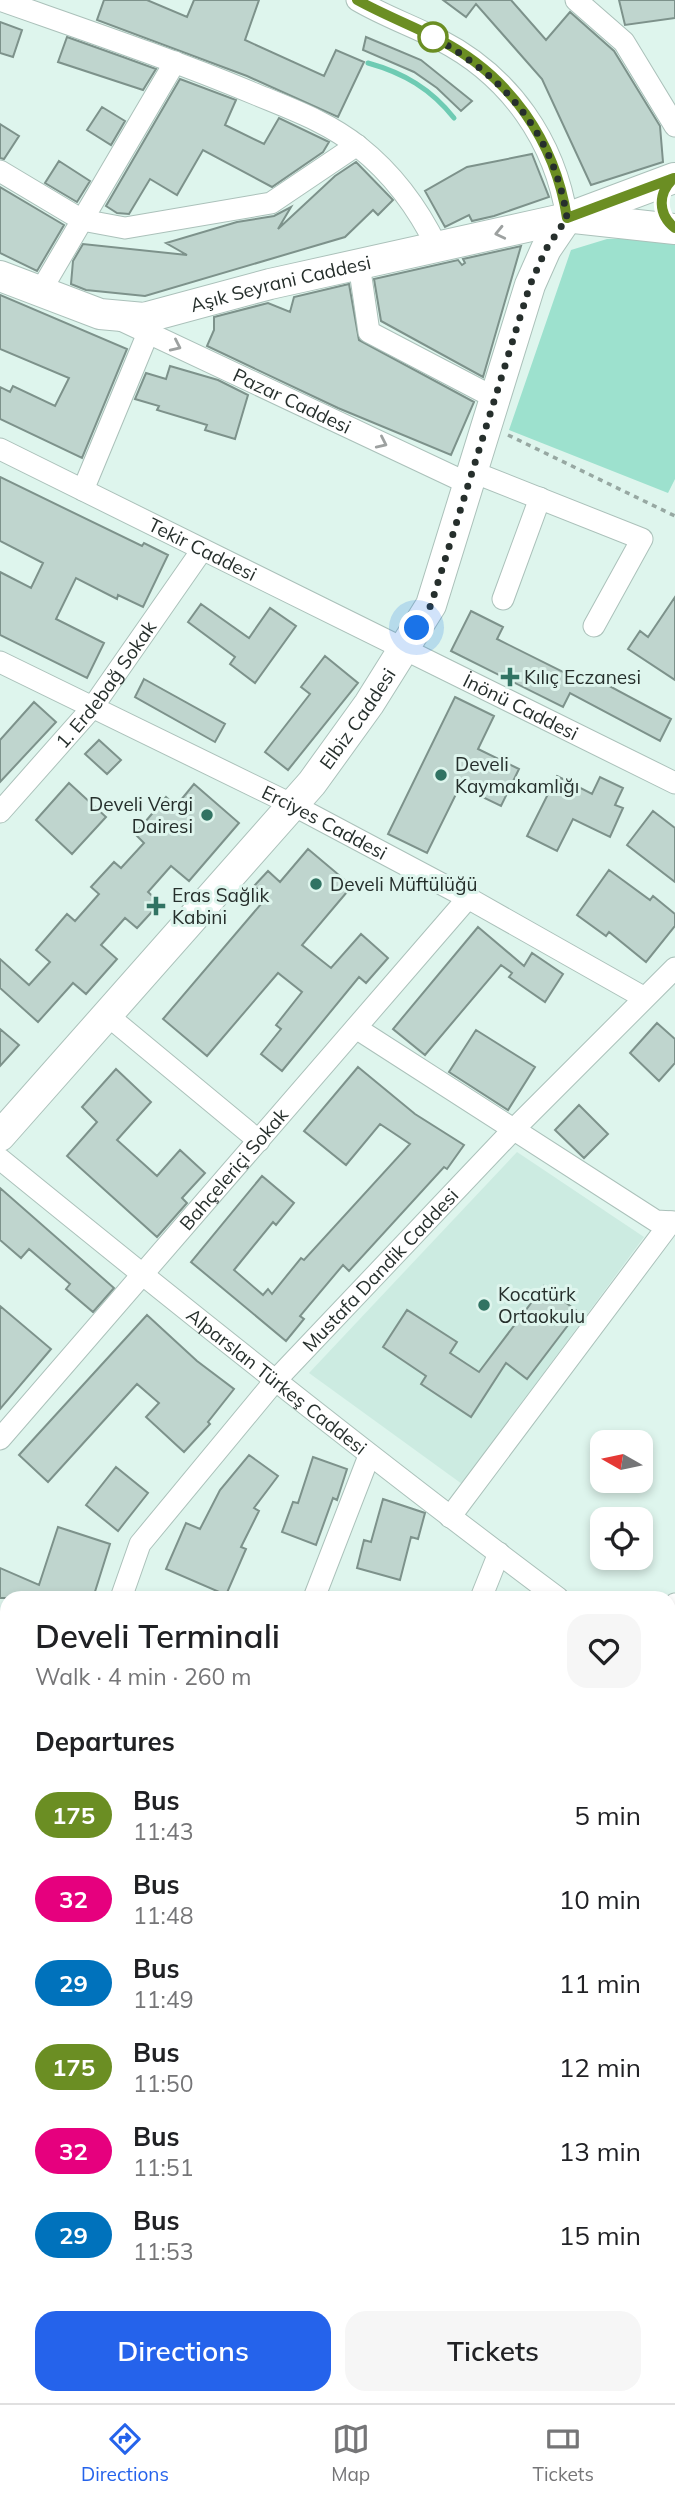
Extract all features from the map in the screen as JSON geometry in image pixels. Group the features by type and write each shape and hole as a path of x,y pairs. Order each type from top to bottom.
{"street":[{"path":"0,0 175,62 308,117 357,145 404,192 437,247"},
{"path":"357,0 461,52 512,96 527,114 549,153 564,195 567,218"},
{"path":"576,0 624,42 675,126"},
{"path":"40,292 175,62"},
{"path":"0,171 82,220 125,228 271,203 357,145"},
{"path":"567,218 675,178"},
{"path":"675,178 664,190 661,205 666,219 675,229"},
{"path":"567,218 675,229"},
{"name":"Aşık Seyrani Caddesi","path":"0,276 115,317 158,316 270,284 567,218"},
{"name":"Elbiz Caddesi","path":"0,1136 293,805 348,734 431,605 530,285 546,249 567,218"},
{"path":"359,264 369,332 491,412"},
{"name":"Pazar Caddesi","path":"115,317 471,478 540,498 642,539 594,626"},
{"path":"83,490 148,332"},
{"name":"Tekir Caddesi","path":"0,449 403,650"},
{"path":"503,599 540,498"},
{"name":"1. Erdebağ Sokak","path":"0,812 92,708 202,550"},
{"name":"İnönü Caddesi","path":"403,650 675,783"},
{"name":"Erciyes Caddesi","path":"0,662 293,805 468,898 643,997"},
{"name":"Bahçeleriçi Sokak","path":"0,1439 468,898"},
{"name":"Mustafa Dandik Caddesi","path":"123,1591 140,1544 274,1382 512,1131 643,997 675,968"},
{"path":"107,1015 258,1141"},
{"path":"356,1028 512,1131 656,1221 673,1222"},
{"name":"Alparslan Türkeş Caddesi","path":"0,1159 274,1382 549,1591"},
{"path":"450,1517 673,1222"},
{"path":"317,1591 369,1456"},
{"path":"484,1591 499,1553"}],"path":[{"path":"491,412 675,516"}],"shaded area":[{"name":"Kocatürk Ortaokulu","path":"517,1152 644,1237 462,1484 309,1373"}],"green space":[{"path":"646,238 675,242 675,479 668,493 509,430 571,250 607,239"}],"building":[{"path":"104,0 147,0 187,17 194,0 259,0 245,40 324,76 336,50 364,62 338,117 247,76 97,20"},
{"path":"443,0 511,0 546,40 570,12 614,51 660,126 663,162 591,185 542,79 476,4 466,17"},
{"path":"619,0 675,0 675,18 625,25"},
{"path":"0,22 22,30 13,57 0,53"},
{"path":"67,37 156,69 143,90 58,62"},
{"path":"366,37 421,60 472,101 461,111 437,88 414,72 363,50"},
{"path":"180,79 236,100 225,125 264,144 279,118 329,142 323,152 272,187 203,150 177,195 150,179 129,214 117,213 106,206"},
{"path":"102,107 125,121 111,145 87,130"},
{"path":"0,124 19,136 4,159 0,158"},
{"path":"532,154 549,197 472,221 469,215 445,227 425,191 467,167"},
{"path":"59,161 90,181 77,202 45,183"},
{"path":"356,162 393,200 378,215 373,210 345,237 145,296 86,290 71,284 73,261 83,244 187,255 166,243 237,222 274,216 291,207 278,229 335,176"},
{"path":"0,187 64,225 37,271 0,253"},
{"path":"521,246 483,377 381,321 374,279 458,260 462,265 465,263 463,259"},
{"path":"349,284 359,340 474,402 451,455 338,408 207,346 214,330 214,317 268,303 290,312 294,297"},
{"path":"0,295 127,349 82,458 0,419 0,387 10,392 13,386 55,406 69,378 0,349"},
{"path":"170,366 218,380 248,395 235,439 205,430 207,425 157,410 159,406 135,399 146,373 166,379"},
{"path":"0,477 142,546 144,543 168,555 143,607 118,595 117,599 76,578 56,619 104,643 87,678 0,635 0,572 31,588 43,563 0,541"},
{"path":"675,597 675,680 628,649 640,631 648,637"},
{"path":"201,604 249,638 270,608 296,626 255,683 230,664 235,657 188,622"},
{"path":"471,611 503,627 497,639 585,683 589,675 671,719 660,741 570,693 563,707 451,651"},
{"path":"325,656 358,683 288,770 265,752 310,694 301,687"},
{"path":"144,679 225,724 215,742 135,697"},
{"name":"Develi Kaymakamlığı","path":"455,697 494,716 478,749 519,769 501,806 460,786 427,853 388,834"},
{"path":"34,702 56,722 0,782 0,740"},
{"path":"99,740 121,760 107,774 85,754"},
{"path":"557,776 592,794 600,777 623,788 615,805 623,808 610,837 573,819 557,851 527,836"},
{"path":"69,783 106,817 72,854 36,820"},
{"path":"194,784 239,823 189,881 171,866 148,892 160,903 137,928 125,918 101,945 117,959 86,994 73,983 38,1022 0,988 0,959 29,985 50,962 36,950 67,914 75,921 99,894 91,887 114,862 121,868 144,843 135,834 166,797 176,806"},
{"path":"653,811 675,828 675,882 627,845"},
{"path":"308,849 352,886 302,945 331,968 361,934 388,958 366,983 359,977 282,1071 261,1054 281,1029 276,1025 302,992 278,973 207,1056 163,1019 267,897 254,886 268,871 280,882"},
{"path":"609,870 650,900 653,896 675,914 675,926 646,962 609,932 606,936 577,915"},
{"path":"478,927 524,966 532,953 563,974 545,1002 509,977 512,973 501,965 425,1055 393,1029"},
{"path":"657,1023 675,1039 675,1063 659,1081 630,1053"},
{"path":"0,1029 19,1045 0,1066"},
{"path":"476,1030 535,1067 508,1110 449,1072"},
{"path":"358,1067 415,1114 464,1145 447,1169 444,1167 349,1271 343,1265 300,1316 304,1319 286,1341 191,1262 262,1176 294,1203 276,1225 273,1222 234,1270 263,1295 268,1289 272,1294 301,1258 304,1260 410,1144 380,1124 346,1165 304,1131"},
{"path":"116,1069 151,1102 117,1140 157,1176 180,1150 205,1173 182,1198 187,1203 157,1237 67,1156 97,1122 82,1107"},
{"path":"579,1105 608,1134 584,1158 555,1130"},
{"path":"0,1188 114,1288 93,1312 66,1289 70,1284 29,1249 21,1258 0,1240"},
{"path":"544,1286 578,1312 527,1379 506,1363 471,1417 421,1384 426,1376 383,1347 407,1310 457,1342 450,1353 479,1372"},
{"path":"0,1306 51,1349 0,1409"},
{"path":"147,1315 197,1361 234,1389 208,1422 210,1424 184,1452 146,1417 159,1403 137,1384 48,1482 19,1455"},
{"path":"249,1455 278,1476 254,1508 259,1511 241,1547 246,1549 228,1591 217,1591 166,1569 186,1523 200,1529 220,1490"},
{"path":"313,1457 347,1469 337,1500 333,1498 316,1545 282,1532 293,1502 298,1503"},
{"path":"116,1467 148,1493 118,1531 86,1505"},
{"path":"383,1499 425,1513 418,1539 411,1537 400,1580 357,1568 364,1540 371,1542"},
{"path":"58,1527 110,1544 95,1591 0,1591 0,1568 39,1585"}],"waterway":[{"path":"368,63 416,83 454,118"}],"bus line":[{"name":"175","path":"357,0 461,52 512,96 539,132 549,153 564,195 567,218 674,178 662,194 661,205 663,215 675,228"}],"place":[{"name":"Kılıç Eczanesi","path":"510,677"},
{"name":"Develi Kaymakamlığı","path":"441,775"},
{"name":"Develi Vergi Dairesi","path":"207,815"},
{"name":"Develi Müftülüğü","path":"316,884"},
{"name":"Eras Sağlık Kabini","path":"156,906"},
{"name":"Kocatürk Ortaokulu","path":"484,1305"}],"route":[{"path":"417,628 431,605 530,285 546,249 567,218 558,174 539,132 527,114 512,96 479,66 461,52 433,37"}]}
